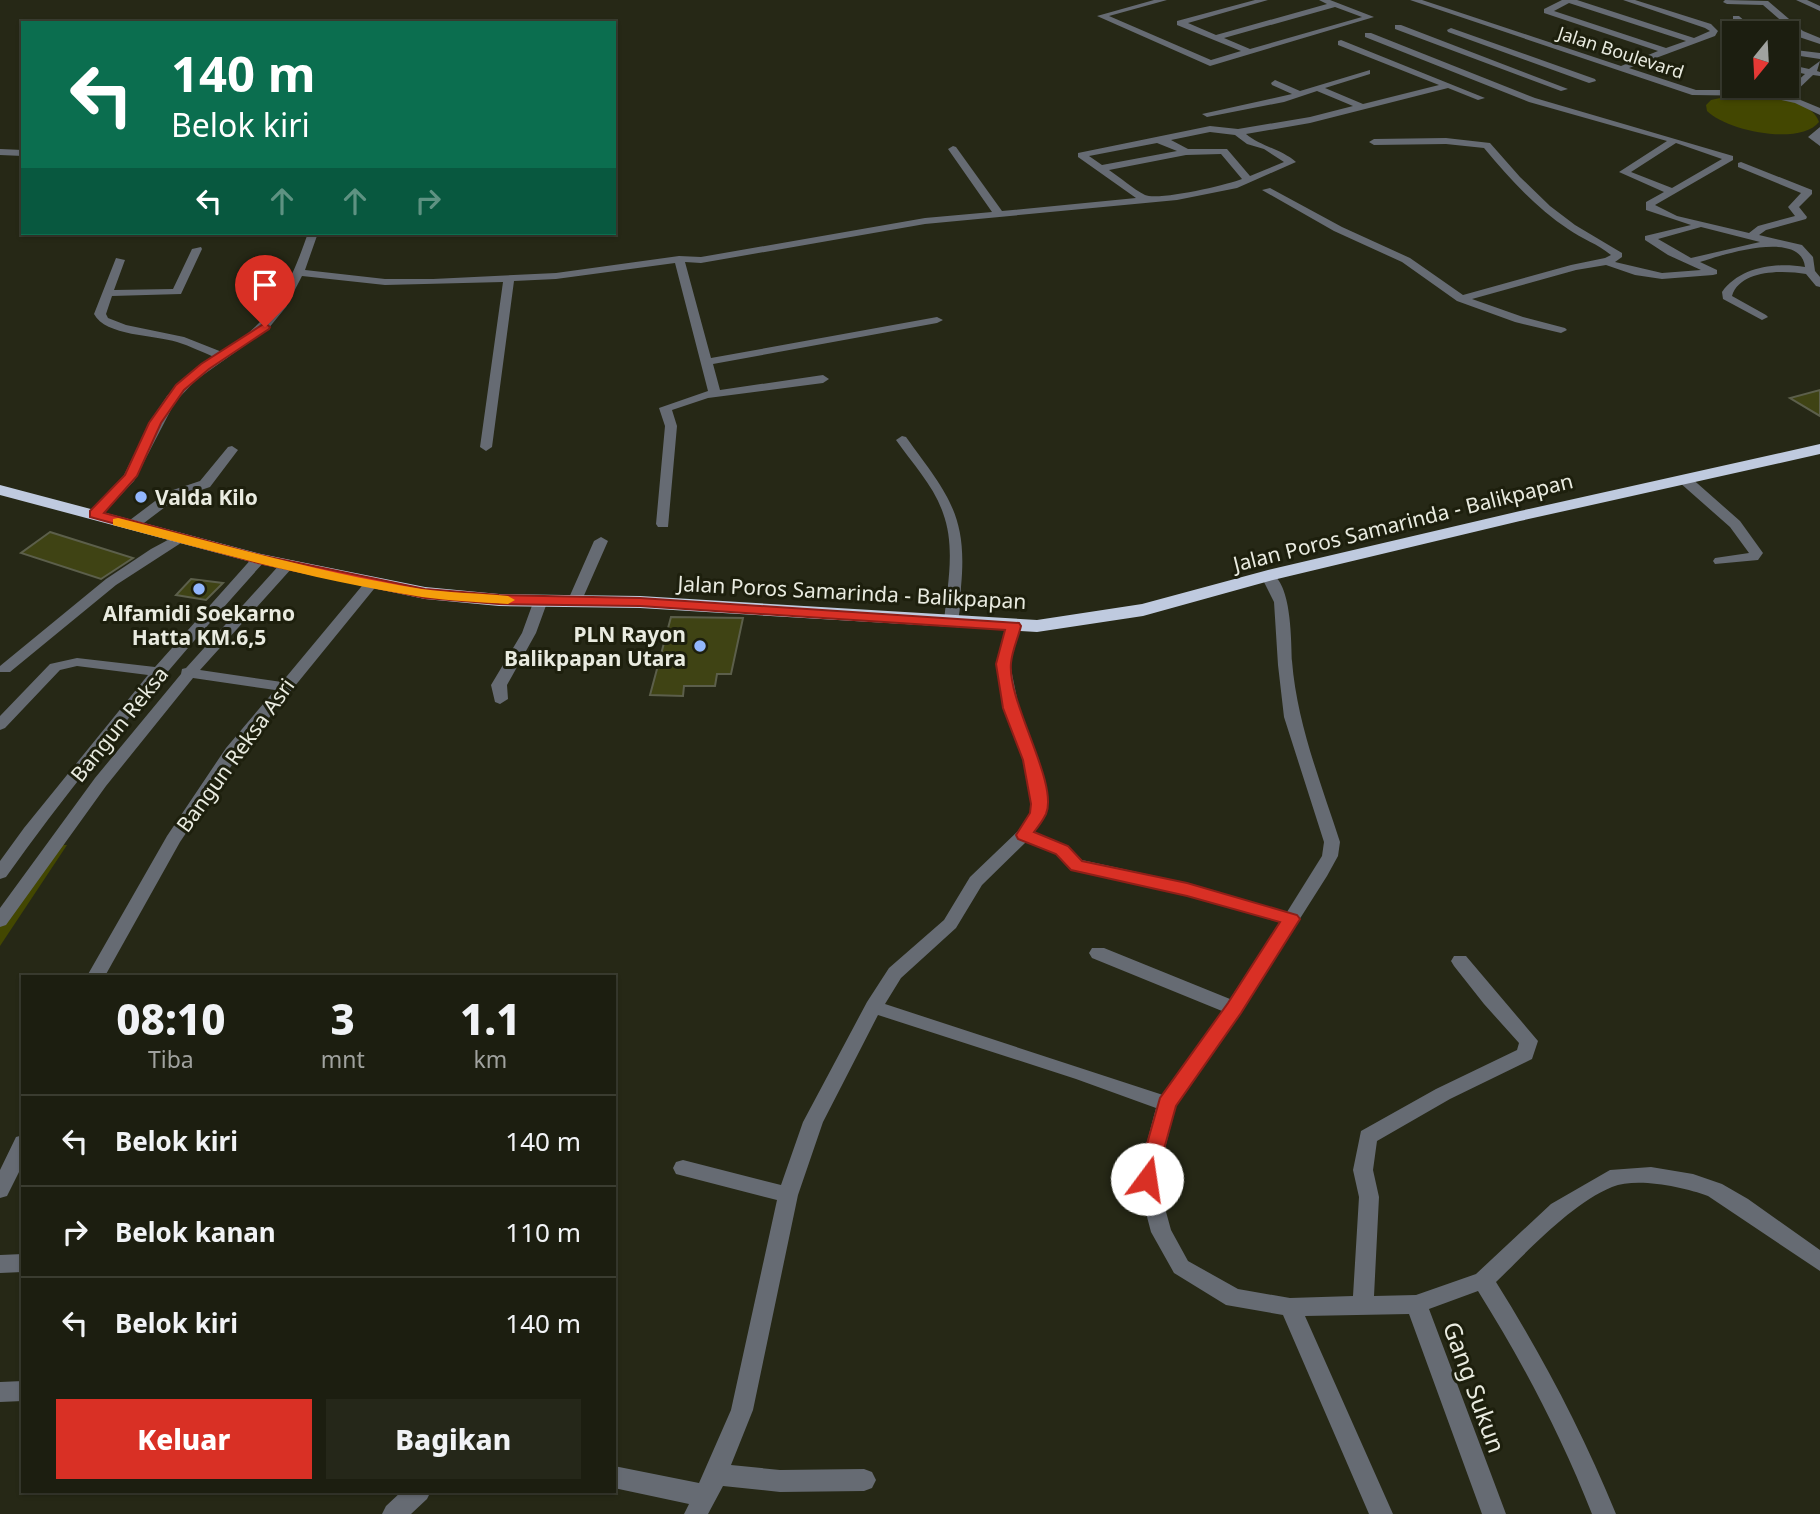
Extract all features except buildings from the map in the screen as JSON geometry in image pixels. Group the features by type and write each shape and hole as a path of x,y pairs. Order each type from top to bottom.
{"highway":[{"name":"Jalan Poros Samarinda - Balikpapan","path":"0,490 258,559 425,593 1037,626 1143,610 1268,576 1684,478 1820,449"}],"street":[{"path":"1163,0 1101,16 1210,63 1370,16 1323,0"},
{"path":"1248,51 1180,23 1265,0 1277,4"},
{"name":"Jalan Boulevard","path":"1414,0 1565,50 1579,50 1626,69 1686,87 1722,92"},
{"path":"1665,51 1547,11 1568,0 1695,41"},
{"path":"1615,75 1665,51 1712,34 1713,29 1627,0"},
{"path":"1800,0 1820,9"},
{"path":"1727,2 1765,3 1800,33 1820,41"},
{"path":"1214,38 1334,5"},
{"path":"1289,9 1301,13"},
{"path":"1736,18 1753,32 1800,33"},
{"path":"1398,27 1564,89"},
{"path":"1451,30 1592,81"},
{"path":"1368,35 1532,100 1730,158 1649,206 1662,214 1803,251 1808,256 1810,271 1820,284"},
{"path":"1342,43 1481,98"},
{"path":"1419,75 1506,50"},
{"path":"1799,53 1820,56"},
{"path":"1799,86 1816,73 1820,64"},
{"path":"1207,114 1284,99 1367,72"},
{"path":"1532,100 1604,78"},
{"path":"1275,83 1300,94"},
{"path":"1146,200 1081,155 1210,129 1237,132 1362,107 1449,85"},
{"path":"1320,89 1362,107"},
{"path":"1787,98 1820,112"},
{"path":"1284,99 1289,110 1300,120"},
{"path":"1820,130 1813,137 1820,144"},
{"path":"300,273 409,283 556,276 679,258 701,260 861,231 1146,200 1234,186 1291,162 1237,132"},
{"path":"1157,140 1171,143 1186,152"},
{"path":"1674,192 1629,174 1624,169 1675,140"},
{"path":"1374,142 1446,141 1487,145 1531,197 1577,231 1610,248 1618,256 1608,261 1514,282 1461,299"},
{"path":"953,149 999,214"},
{"path":"1098,169 1186,152 1224,151 1248,180"},
{"path":"0,152 21,153"},
{"path":"1741,165 1808,192 1793,206 1802,217 1762,228 1757,237"},
{"path":"1267,190 1338,229 1406,260 1461,299 1510,317 1561,330"},
{"path":"1703,225 1649,238 1734,282"},
{"path":"95,514 131,476 155,423 171,398 190,378 265,327 300,273 312,235"},
{"path":"1691,261 1734,248 1775,242"},
{"path":"107,293 177,292 197,249"},
{"path":"679,258 715,394"},
{"path":"120,260 100,314 103,320 122,328 180,340 221,356"},
{"path":"1608,261 1643,275 1678,277 1713,272"},
{"path":"1762,317 1727,297 1727,292 1734,282 1757,273 1790,269 1810,271"},
{"path":"486,447 509,279"},
{"path":"707,362 937,320"},
{"path":"663,524 671,426 665,408 715,394 823,379"},
{"path":"902,440 949,511 953,525 955,554 951,622"},
{"path":"131,526 172,495 205,484 232,450"},
{"path":"1684,478 1735,524 1756,553 1753,557 1720,561"},
{"path":"5,669 91,597 151,553 179,538"},
{"path":"575,600 601,541"},
{"path":"0,873 32,827 158,672 258,559"},
{"name":"Bangun Reksa","path":"0,921 62,831 187,672 287,565"},
{"path":"1268,576 1281,602 1292,717 1332,842 1330,856 1321,872 1234,1008 1167,1104 1147,1179 1161,1232 1181,1267 1234,1298 1290,1307 1416,1304 1483,1280 1558,1210 1610,1178 1651,1175 1693,1182 1716,1191 1741,1205 1820,1262"},
{"name":"Bangun Reksa Asri","path":"97,975 193,809 232,751 371,584"},
{"path":"500,699 499,685 529,633 541,600"},
{"path":"616,1477 701,1505 742,1410 788,1195 813,1122 873,1007 895,972 950,924 976,881 1024,835 1038,813 1039,804 1031,760 1011,708 1003,664 1014,626"},
{"path":"0,725 55,667 77,662 158,672"},
{"path":"187,672 284,687"},
{"path":"32,827 62,831"},
{"path":"1024,835 1062,850 1077,865 1187,890 1291,919"},
{"path":"1098,953 1234,1008"},
{"path":"1363,1307 1369,1197 1363,1170 1368,1137 1443,1094 1525,1054 1528,1041 1460,961"},
{"path":"873,1007 1070,1069 1167,1104"},
{"path":"0,1190 21,1147"},
{"path":"683,1168 788,1195"},
{"path":"0,1264 21,1263"},
{"path":"1483,1280 1531,1357 1583,1462 1604,1514"},
{"name":"Gang Sukun","path":"1416,1304 1494,1514"},
{"path":"1290,1307 1381,1514"},
{"path":"0,1392 21,1391"},
{"path":"716,1474 780,1481 864,1480"},
{"path":"399,1513 417,1493"}],"shaded area":[{"path":"1722,98 1782,99 1805,107 1814,113 1819,122 1810,129 1796,133 1746,130 1730,125 1707,111 1706,105 1711,100"},
{"path":"47,845 67,845 0,946 0,915"}],"slow traffic":[{"path":"118,522 258,559 371,584 425,593 508,600"}],"place":[{"name":"Valda Kilo","path":"141,497"},
{"name":"Alfamidi Soekarno Hatta KM.6,5","path":"199,589"},
{"name":"PLN Rayon Balikpapan Utara","path":"700,646"}],"route":[{"path":"265,327 205,367 180,388 155,423 131,476 115,496 95,514 258,559 425,593 499,600 640,602 1014,626 1003,664 1011,708 1031,760 1039,804 1038,813 1024,835 1062,850 1077,865 1129,879 1187,890 1291,919 1234,1008 1167,1104 1147,1179"}]}
